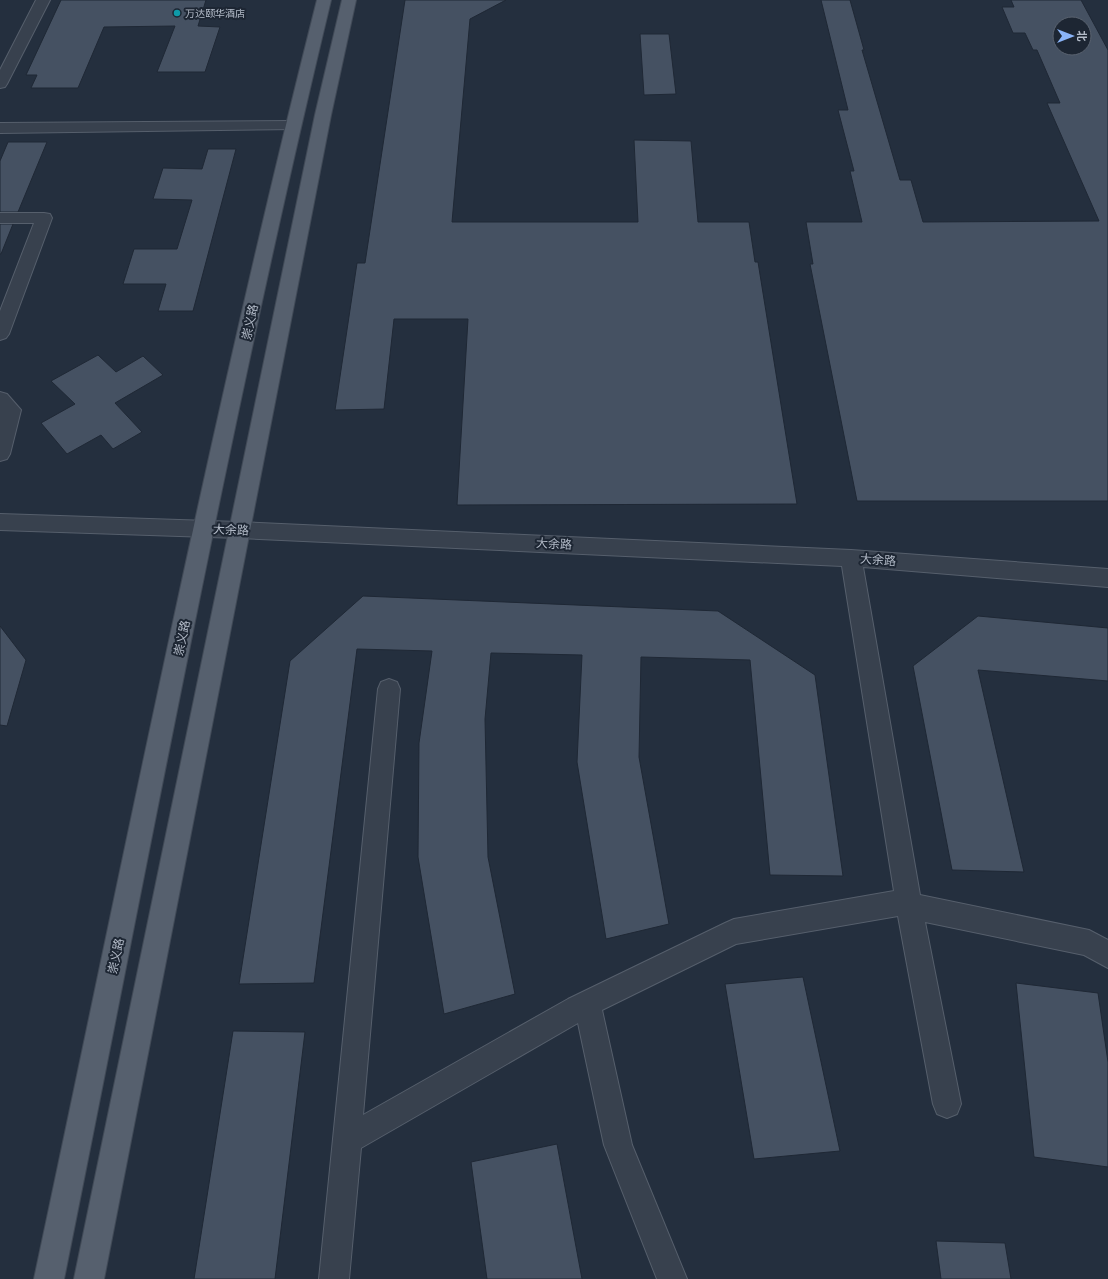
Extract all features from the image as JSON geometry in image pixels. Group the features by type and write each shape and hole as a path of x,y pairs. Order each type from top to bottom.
{"main road":[{"name":"崇义路","path":"49,1279 204,529 293,126 324,0"},
{"path":"89,1279 323,115 349,0"}],"street":[{"path":"0,84 43,0"},
{"path":"0,128 293,126"},
{"path":"0,218 44,218 5,310 0,334"},
{"path":"0,399 11,410 0,454"},
{"name":"大余路","path":"0,522 239,530 851,558 1108,578"},
{"path":"851,558 909,906 946,1104"},
{"path":"334,1279 389,690"},
{"path":"347,1140 587,1003 734,932 896,903 1089,943 1108,955"},
{"path":"587,1003 618,1145 672,1279"}],"building":[{"path":"61,0 206,0 198,26 220,27 205,72 157,72 175,26 104,27 78,88 31,88 37,75 26,75"},
{"path":"405,0 506,0 470,19 452,222 638,222 634,140 691,141 698,222 749,222 755,262 758,262 797,504 457,505 468,319 394,319 384,409 335,410 357,263 365,263"},
{"path":"821,0 850,0 864,50 862,50 900,180 911,180 923,222 1099,221 1047,103 1060,103 1037,50 1033,50 1025,33 1013,33 1002,7 1014,7 1011,0 1081,0 1090,16 1052,16 1052,56 1092,56 1092,20 1108,50 1108,501 857,501 810,264 813,264 806,222 862,222 850,171 854,171 838,110 848,110"},
{"path":"640,34 669,34 676,94 644,95"},
{"path":"8,142 47,142 18,212 0,212 0,161"},
{"path":"208,149 236,149 193,311 158,311 166,284 123,284 134,249 177,249 192,200 153,199 163,168 202,169"},
{"path":"0,224 13,224 1,254 0,254"},
{"path":"98,355 116,372 143,356 163,375 115,403 142,432 113,449 101,435 67,454 41,423 75,404 51,381"},
{"path":"363,596 718,611 815,675 843,876 770,875 750,660 641,657 639,757 669,924 606,939 577,762 582,655 491,653 485,719 488,857 515,994 444,1014 418,857 419,743 432,651 357,649 314,983 239,984 290,661"},
{"path":"978,616 1108,628 1108,681 978,670 1024,872 952,870 913,666"},
{"path":"0,626 26,660 7,726 0,725"},
{"path":"803,977 840,1151 754,1159 725,984"},
{"path":"1016,983 1098,993 1108,1062 1108,1167 1034,1157"},
{"path":"233,1031 305,1032 275,1279 194,1279"},
{"path":"557,1144 582,1279 487,1279 471,1162"},
{"path":"936,1241 1005,1243 1011,1279 941,1279"}],"place":[{"name":"万达颐华酒店","path":"177,13"}]}
